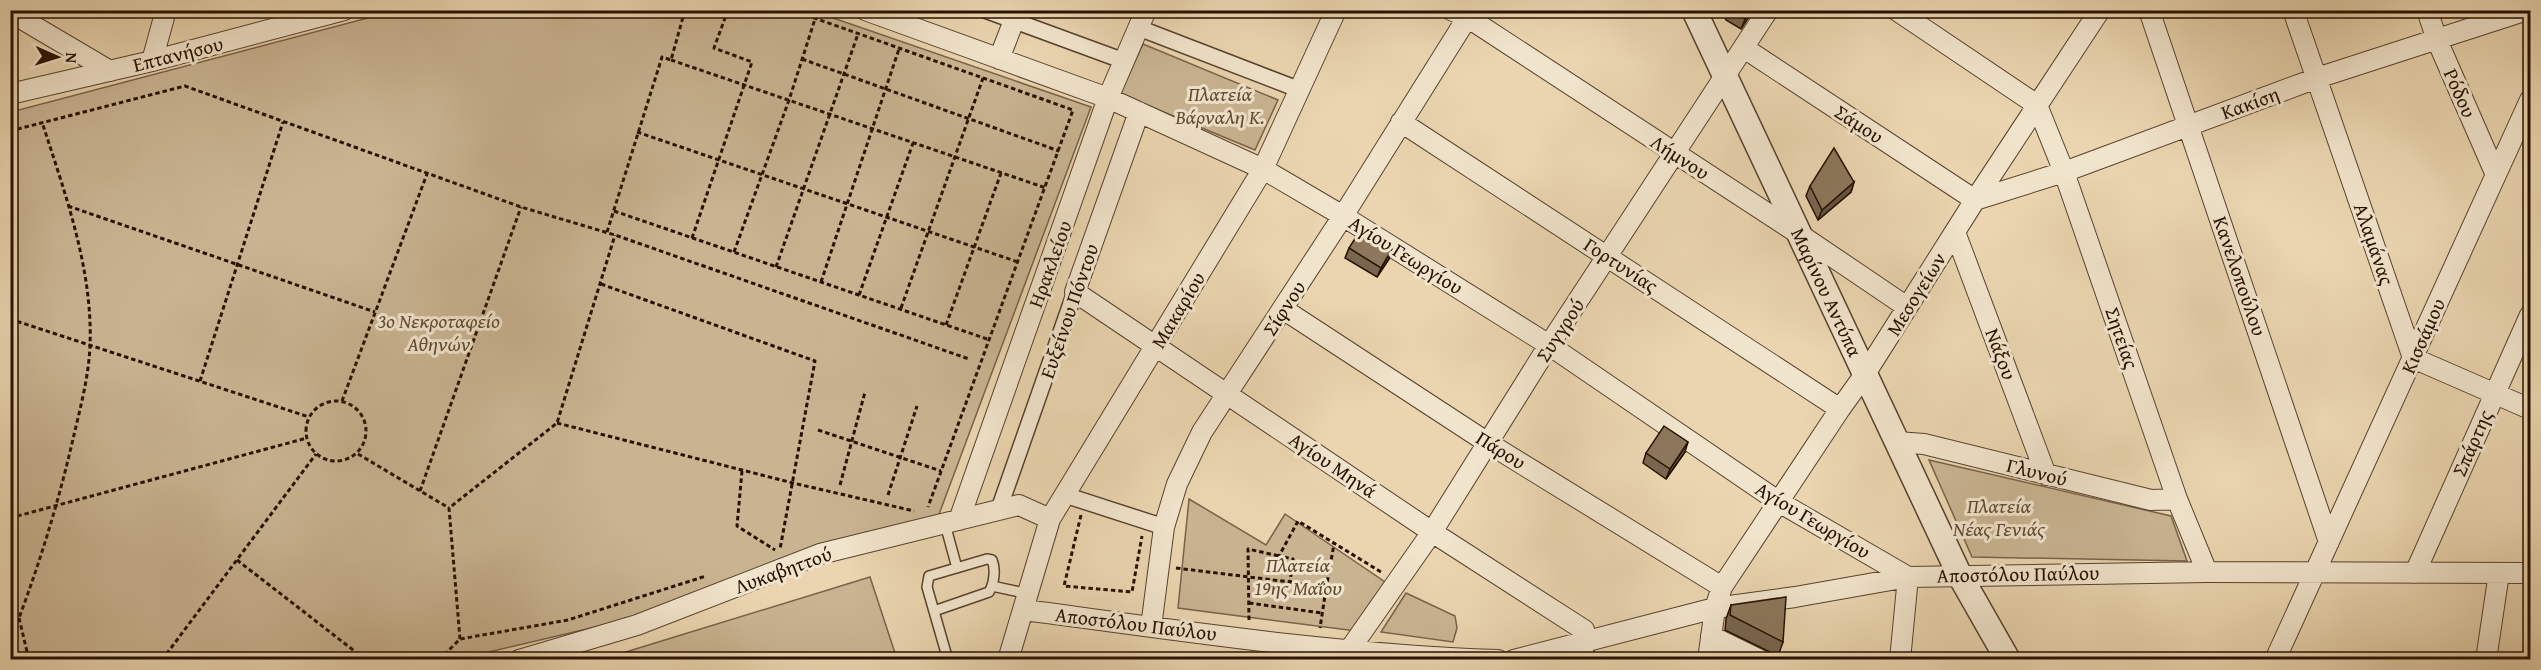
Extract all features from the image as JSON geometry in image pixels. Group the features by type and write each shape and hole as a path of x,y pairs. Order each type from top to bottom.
{"street":[{"path":"152,61 166,10"},
{"name":"Επτανήσου","path":"10,94 152,61 344,10"},
{"name":"Αγίου Γεωργίου","path":"865,10 899,16 999,59 1108,98 1263,169 1343,216 1549,345 1779,502 1908,577"},
{"path":"985,10 1016,16 1124,61"},
{"name":"Μακαρίου","path":"1008,660 1050,519 1263,169 1336,10"},
{"name":"Μαρίνου Αντύπα","path":"1694,10 1959,574 2008,660"},
{"name":"Συγγρού","path":"1348,654 1432,532 1549,345 1768,10"},
{"path":"1896,10 2037,105"},
{"name":"Κανελοπούλου","path":"2149,10 2190,125 2329,542"},
{"name":"Αλαμάνας","path":"2293,10 2413,358"},
{"name":"Ρόδου","path":"2427,10 2437,40 2496,175"},
{"name":"Κακίση","path":"1975,200 2064,172 2317,78 2527,10"},
{"name":"Μεσογείων","path":"1708,660 1715,608 1722,587 1840,409 1866,374 1975,200 2098,11"},
{"path":"10,12 110,71"},
{"name":"Σίφνου","path":"1151,627 1164,526 1182,474 1202,432 1343,216 1401,122 1463,13"},
{"name":"Λήμνου","path":"1463,13 1907,307"},
{"path":"999,59 1016,16"},
{"path":"1142,19 1300,90"},
{"name":"Ηρακλείου","path":"952,522 1108,98 1142,19"},
{"name":"Σάμου","path":"1744,48 1975,200"},
{"name":"Κισσάμου","path":"2275,660 2530,100"},
{"name":"Σητείας","path":"2037,105 2064,172 2177,499 2207,572"},
{"name":"Ευξείνου Πόντου","path":"999,509 1139,112"},
{"name":"Γορτυνίας","path":"1401,122 1840,409"},
{"name":"Νάξου","path":"1955,232 2046,475"},
{"name":"Αγίου Μηνά","path":"1075,292 1432,532 1584,630 1586,650"},
{"name":"Πάρου","path":"1283,309 1488,443 1722,587"},
{"name":"Σπάρτης","path":"2415,573 2530,315"},
{"path":"2413,358 2530,409"},
{"name":"Γλυνού","path":"1897,442 1924,444 2151,500 2177,499"},
{"path":"1065,495 1164,526"},
{"name":"Λυκαβηττού","path":"519,660 637,625 820,554 1018,505 1050,519"},
{"name":"Αποστόλου Παύλου","path":"1514,660 1586,650 1715,608 1795,597 1908,577 1959,574 2207,572 2530,573"},
{"path":"2486,660 2499,573"},
{"path":"1900,660 1908,577"},
{"name":"Αποστόλου Παύλου","path":"1027,602 1151,627 1318,646 1348,654 1498,660"},
{"path":"1711,636 1760,660"}],"lane":[{"path":"952,522 957,568"},
{"path":"934,611 983,595 992,586 992,560 987,559 929,576 927,587 948,660"},
{"path":"992,586 1027,602"}],"path":[{"path":"671,60 685,10"},
{"path":"692,238 752,62 714,48 725,18 704,10"},
{"path":"792,10 1073,110 926,513"},
{"path":"734,252 789,100 815,19"},
{"path":"776,267 858,34"},
{"path":"821,282 899,49"},
{"path":"607,232 662,57 1046,188"},
{"path":"802,59 1059,151"},
{"path":"901,309 983,78"},
{"path":"10,131 185,86 521,207 607,232 969,359"},
{"path":"10,627 19,618 58,506 81,404 90,345 85,278 68,206 42,122"},
{"path":"200,381 283,122"},
{"path":"637,132 1018,262"},
{"path":"859,295 913,143"},
{"path":"946,325 1001,173"},
{"path":"342,401 427,174"},
{"path":"68,206 375,312"},
{"path":"420,491 521,207"},
{"path":"614,211 990,340"},
{"path":"449,508 557,423 615,235"},
{"path":"601,284 815,361 779,553"},
{"path":"10,320 309,417"},
{"path":"840,485 866,392"},
{"path":"331,401 342,401 360,411 365,421 367,431 364,445 358,454 339,462 329,461 316,454 307,438 306,428 309,417 321,405 331,401"},
{"path":"888,495 917,406"},
{"path":"557,423 793,483 915,511"},
{"path":"818,430 941,471"},
{"path":"10,518 307,438"},
{"path":"162,660 316,454"},
{"path":"358,454 449,508"},
{"path":"742,470 737,526 779,553"},
{"path":"1084,502 1064,586 1132,592 1142,534 1132,532"},
{"path":"449,508 460,639"},
{"path":"1080,518 1091,521"},
{"path":"1279,556 1298,521 1398,581"},
{"path":"1318,646 1334,544"},
{"path":"1249,638 1248,549 1293,559 1290,582"},
{"path":"768,556 779,553"},
{"path":"237,560 366,660"},
{"path":"1160,567 1248,576 1326,589"},
{"path":"439,660 460,639 568,620 713,574"},
{"path":"1249,603 1323,613"},
{"path":"19,618 29,660"}],"green space":[{"name":"3ο Νεκροταφείο Αθηνών","path":"398,10 813,11 1091,107 938,517 625,620 480,654 473,659 11,660 11,112"},
{"name":"Πλατεία Βάρναλη Κ.","path":"1143,44 1278,100 1255,150 1120,94"},
{"name":"Πλατεία Νέας Γενιάς","path":"1929,460 2171,516 2187,561 1972,557"},
{"name":"Πλατεία 19ης Μαΐου","path":"1189,499 1266,545 1285,514 1388,584 1356,631 1178,608"},
{"path":"870,577 897,659 603,659"},
{"path":"1406,593 1455,616 1457,628 1453,642 1381,632"}],"building":[{"path":"1730,10 1751,10 1745,19"},
{"path":"1834,148 1854,182 1822,210 1810,186"},
{"path":"1361,229 1392,249 1381,268 1349,248"},
{"path":"1664,426 1688,442 1670,469 1646,453"},
{"path":"1786,597 1783,642 1730,615 1731,605"}]}
